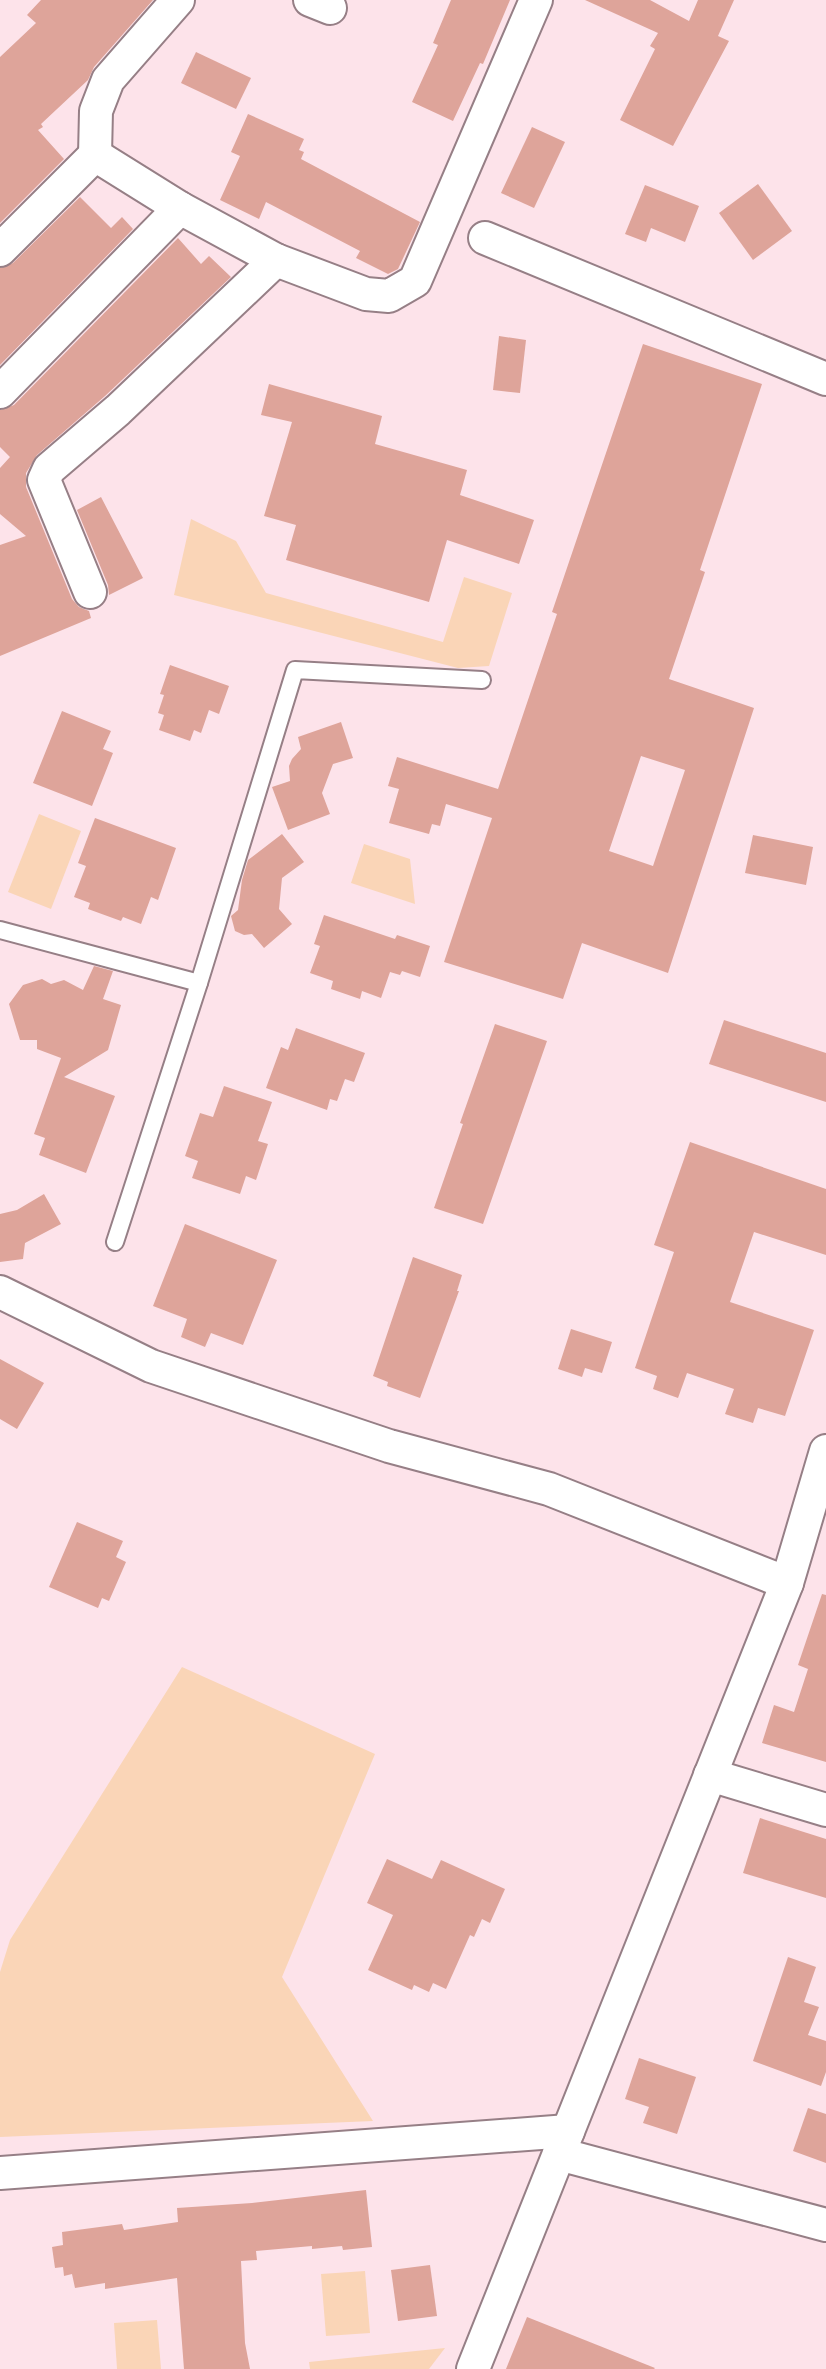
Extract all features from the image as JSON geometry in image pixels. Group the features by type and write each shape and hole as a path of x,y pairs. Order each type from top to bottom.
{"street":[{"path":"0,250 95,155 96,111 108,80 178,0"},
{"path":"95,155 180,208 276,260 366,294 389,296 415,281 536,0"},
{"path":"0,392 180,208"},
{"path":"485,238 826,379"},
{"path":"90,592 44,480 49,469 118,410 276,260"},
{"path":"0,1292 151,1366 389,1446 549,1489 787,1583"},
{"path":"473,2369 787,1583 826,1451"},
{"path":"710,1775 826,1810"},
{"path":"0,2173 564,2143 826,2225"}],"lane":[{"path":"115,1242 295,670 482,680"},
{"path":"0,930 199,983"}],"shaded area":[{"path":"191,519 236,541 266,593 443,642 464,577 512,593 489,666 458,668 174,595"},
{"path":"39,814 81,831 51,909 8,892"},
{"path":"364,844 410,859 415,904 351,883"},
{"path":"182,1667 375,1754 282,1977 373,2121 0,2137 0,1972 10,1940"},
{"path":"365,2271 370,2333 326,2336 321,2274"},
{"path":"157,2320 161,2369 117,2369 114,2323"},
{"path":"445,2348 429,2369 310,2369 309,2362"}],"building":[{"path":"41,0 153,0 94,67 88,80 41,124 43,127 38,130 64,159 0,223 0,57 36,23 27,15"},
{"path":"451,0 510,0 483,64 480,63 453,121 412,102 438,45 433,43"},
{"path":"585,0 650,0 689,21 698,0 734,0 718,36 729,41 673,146 620,120 655,49 650,46 658,33"},
{"path":"196,52 251,78 236,109 181,83"},
{"path":"248,114 304,139 299,150 304,152 301,159 420,222 398,269 388,274 356,258 360,251 266,202 259,219 220,200 240,156 231,152"},
{"path":"532,127 565,142 534,208 501,193"},
{"path":"758,184 792,231 753,260 719,213"},
{"path":"645,185 699,206 685,242 651,228 646,242 625,234"},
{"path":"80,197 111,228 122,217 133,229 0,365 0,268 13,263"},
{"path":"178,238 201,264 209,256 231,277 105,396 37,455 26,473 26,487 72,599 79,607 89,611 91,618 0,656 0,545 26,536 0,514 0,468 10,457 0,447 0,410 14,405"},
{"path":"499,336 526,340 520,393 493,390"},
{"path":"643,344 762,384 700,570 705,572 669,679 754,708 668,973 582,943 563,999 444,962 492,818 446,804 440,826 432,824 429,834 389,823 399,789 388,786 397,757 498,789 557,614 552,612","holes":["641,756 685,770 653,866 609,851"]},
{"path":"269,384 382,416 375,444 467,470 460,495 534,520 519,564 447,540 429,602 286,560 296,525 264,516 292,422 261,415"},
{"path":"101,497 143,578 109,595 108,585 77,510"},
{"path":"170,665 229,686 219,714 209,710 201,733 194,730 190,741 159,730 164,715 158,713 164,695 160,694"},
{"path":"62,711 111,731 103,749 113,753 92,806 33,783"},
{"path":"341,722 353,758 333,764 322,793 330,814 288,830 272,787 290,781 289,766 301,749 298,737"},
{"path":"95,818 176,848 158,900 151,897 141,924 123,917 121,921 88,909 90,903 74,897 86,866 78,863"},
{"path":"282,834 304,862 282,878 279,909 292,924 264,948 252,934 235,931 231,916 238,910 248,860"},
{"path":"753,835 813,847 806,885 745,873"},
{"path":"324,915 395,939 397,935 430,946 420,977 402,971 400,975 390,972 381,998 362,991 360,999 331,989 333,981 310,973 320,946 314,944"},
{"path":"94,966 113,971 103,999 121,1005 108,1050 64,1077 115,1096 86,1173 39,1155 45,1138 34,1134 61,1058 37,1049 37,1040 20,1040 9,1004 23,985 42,979 51,984 64,980 83,990"},
{"path":"724,1020 826,1053 826,1102 709,1064"},
{"path":"495,1024 547,1041 483,1224 434,1208"},
{"path":"296,1028 365,1053 354,1082 345,1079 337,1101 330,1099 327,1110 266,1088 281,1047 288,1050"},
{"path":"224,1086 272,1102 258,1141 268,1144 256,1180 246,1176 240,1194 192,1178 198,1161 185,1156 200,1113 213,1117"},
{"path":"690,1142 826,1189 826,1255 754,1232 730,1302 814,1330 785,1416 758,1408 753,1423 725,1414 734,1389 687,1373 678,1398 653,1389 657,1376 635,1368 674,1252 654,1245"},
{"path":"44,1194 61,1224 25,1243 23,1259 0,1262 0,1214 17,1210"},
{"path":"185,1224 277,1260 243,1345 211,1333 205,1347 181,1337 187,1319 153,1306"},
{"path":"413,1257 462,1275 420,1398 387,1386 388,1382 373,1376"},
{"path":"571,1329 612,1342 602,1373 585,1368 582,1377 558,1369"},
{"path":"0,1359 44,1383 17,1429 0,1419"},
{"path":"77,1522 123,1541 116,1557 126,1562 109,1601 102,1598 98,1608 49,1587"},
{"path":"822,1594 826,1595 826,1762 762,1743 774,1705 794,1712 808,1669 798,1665"},
{"path":"760,1818 826,1839 826,1898 743,1873"},
{"path":"387,1859 432,1879 441,1860 505,1889 490,1923 482,1919 474,1937 470,1935 446,1989 433,1983 429,1992 414,1985 412,1990 368,1970 393,1915 367,1903"},
{"path":"788,1957 816,1967 804,2002 819,2007 808,2035 826,2041 826,2072 821,2086 753,2061"},
{"path":"639,2058 696,2077 677,2134 643,2123 649,2107 625,2099"},
{"path":"808,2108 826,2114 826,2163 793,2151"},
{"path":"366,2190 372,2247 343,2250 342,2246 312,2249 312,2246 256,2251 257,2260 241,2261 245,2343 250,2369 184,2369 177,2278 105,2289 105,2283 75,2288 72,2274 64,2276 63,2267 55,2268 52,2247 63,2245 62,2232 122,2224 124,2230 178,2222 177,2208"},
{"path":"430,2265 437,2316 398,2321 391,2270"},
{"path":"527,2317 655,2368 506,2369"}]}
